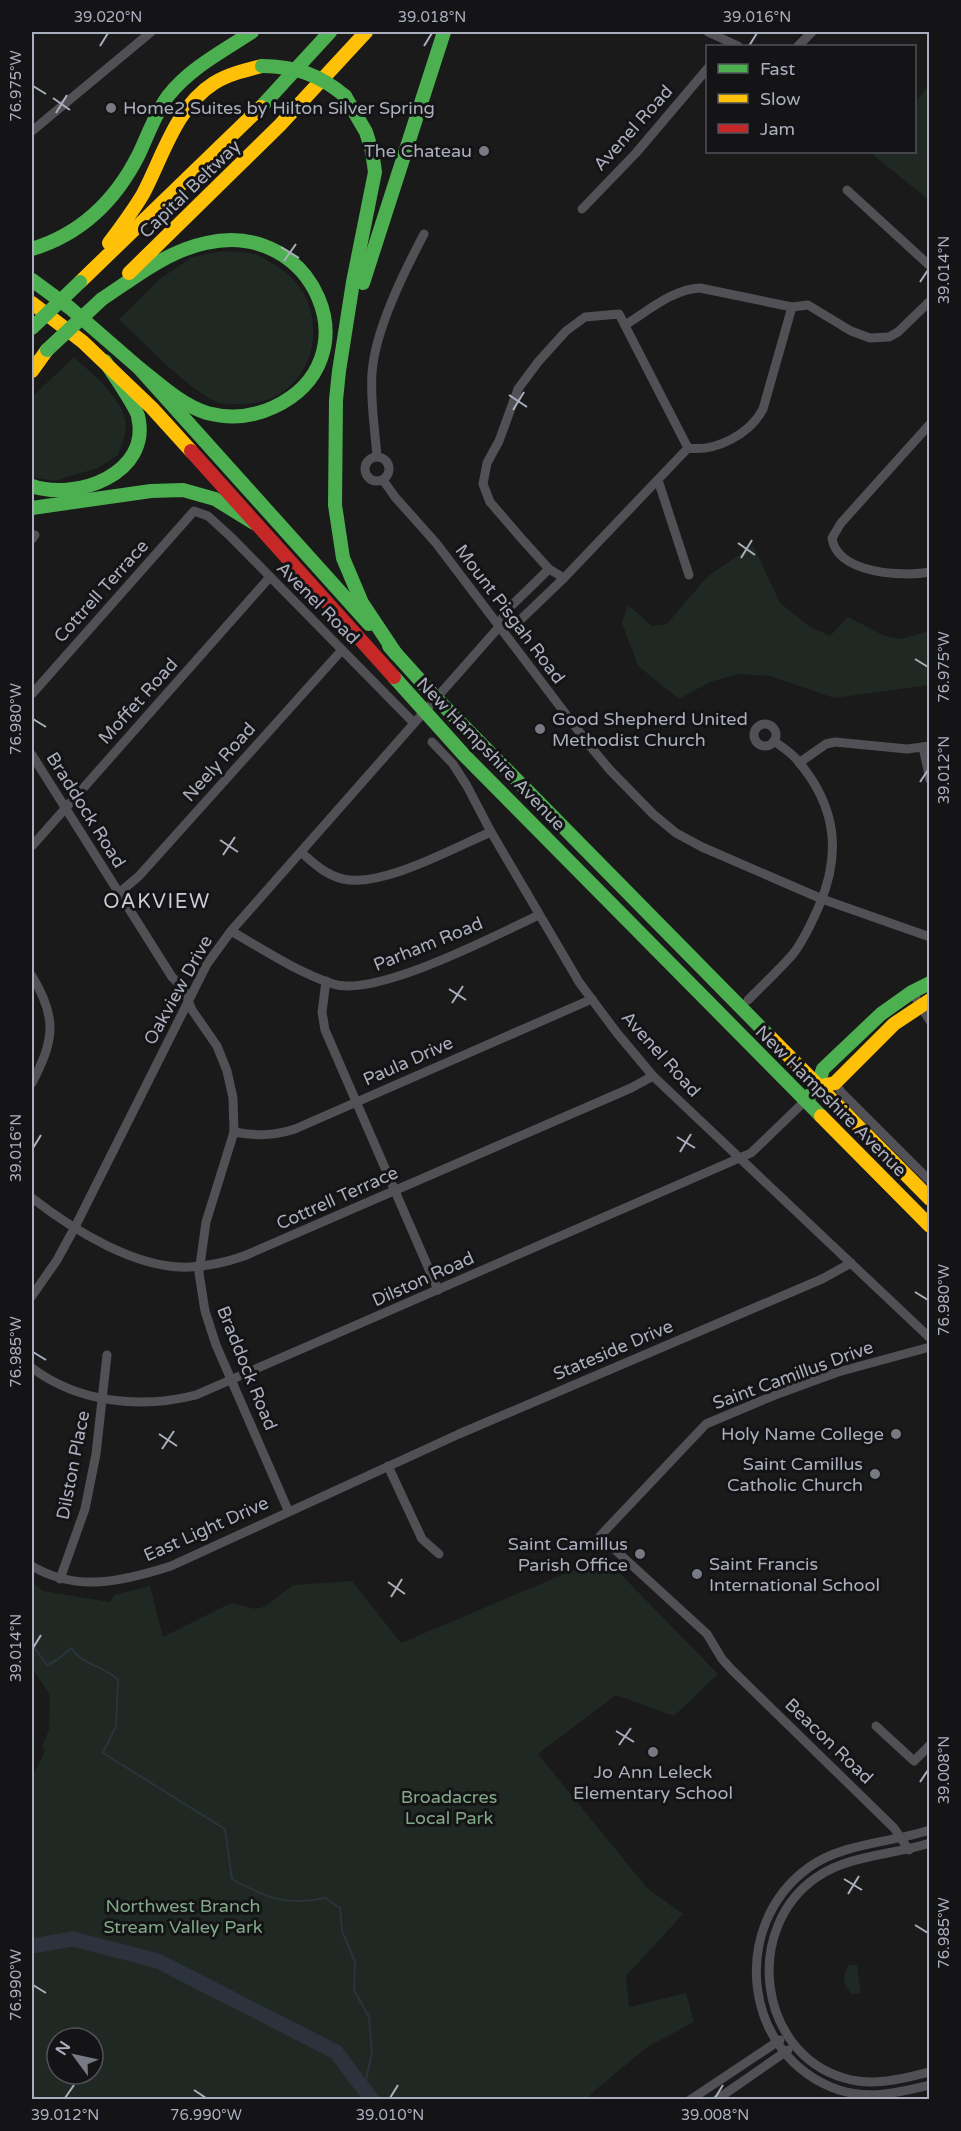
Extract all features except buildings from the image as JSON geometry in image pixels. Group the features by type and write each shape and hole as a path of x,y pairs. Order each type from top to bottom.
{"main road":[{"path":"32,249 60,240 77,231 94,216 130,171 167,97 194,70 252,32"},
{"name":"Capital Beltway","path":"32,328 244,125 330,32"},
{"name":"Capital Beltway","path":"32,366 263,144 366,32"},
{"path":"339,370 362,284 444,32"},
{"path":"80,282 133,210 176,126 197,96 226,75 243,69 278,65 306,71 322,78 345,96 364,123 374,156 375,172 339,370 336,400 335,493 338,535 343,558 362,603 396,654"},
{"path":"102,299 185,249 218,240 235,239 253,240 283,253 297,263 307,275 321,300 325,341 316,368 296,393 267,412 235,418 207,413 186,403 139,368"},
{"name":"New Hampshire Avenue","path":"32,280 70,308 139,368 436,698 930,1200"},
{"name":"New Hampshire Avenue","path":"32,303 105,361 152,408 424,712 535,828 930,1226"},
{"path":"32,371 47,350"},
{"path":"32,486 42,490 57,491 93,485 120,472 128,463 138,439 138,415 105,361"},
{"path":"32,508 152,491 183,490 215,499 254,523"},
{"path":"806,1100 817,1087 823,1069 881,1014 912,992 930,983"},
{"path":"817,1087 835,1083 894,1024 925,1003"}],"street":[{"path":"32,131 151,32"},
{"path":"708,32 731,45"},
{"path":"799,45 813,32"},
{"name":"Avenel Road","path":"582,209 636,153 706,70"},
{"path":"847,190 930,266"},
{"path":"377,457 373,363 382,330 408,266 424,234"},
{"path":"625,325 675,294 690,288 718,290 792,307 808,305 862,336 881,338 898,332 930,301"},
{"path":"688,448 698,450 732,439 746,431 758,420 764,410 792,307"},
{"path":"564,578 549,569 490,502 483,484 487,463 499,441 518,389 538,362 566,331 585,317 619,314 688,448"},
{"path":"930,424 841,523 832,538 835,549 844,557 859,566 882,574 930,572"},
{"path":"499,627 515,624 564,578 688,448"},
{"path":"372,458 385,460 388,464 388,473 383,480 370,480 365,473 366,464 372,458"},
{"name":"Mount Pisgah Road","path":"383,480 397,500 436,543 590,746 653,814 702,848 822,899 930,937"},
{"path":"658,480 689,575"},
{"name":"Avenel Road","path":"194,511 208,516 231,537 414,723"},
{"name":"Cottrell Terrace","path":"32,694 194,511"},
{"path":"499,627 505,612 549,569"},
{"name":"Moffet Road","path":"32,846 269,578"},
{"name":"Oakview Drive","path":"32,1296 57,1260 75,1227 207,964 231,931 499,627"},
{"name":"Neely Road","path":"119,893 139,876 341,651"},
{"path":"748,1000 793,953 813,921 831,874 834,855 832,833 819,793 799,763 774,741"},
{"name":"Avenel Road","path":"432,742 453,764 467,786 491,832 579,982 653,1076 930,1338"},
{"path":"799,763 826,744 835,742 907,749 926,747 930,780"},
{"name":"Braddock Road","path":"32,755 172,977 183,988 192,1010 217,1046 227,1071 233,1098 234,1132 206,1222 199,1274 205,1311 216,1345 288,1510"},
{"path":"301,852 329,873 343,879 367,881 387,877 491,832"},
{"name":"Parham Road","path":"231,931 294,967 335,985 363,985 385,982 428,965 540,915"},
{"path":"32,976 44,996 51,1023 50,1040 32,1083"},
{"path":"326,981 322,1012 325,1030 438,1290"},
{"path":"912,992 925,1003 930,1021"},
{"name":"Paula Drive","path":"234,1132 256,1136 295,1129 592,999"},
{"name":"Cottrell Terrace","path":"32,1198 53,1215 140,1259 189,1267 226,1262 631,1088 653,1076"},
{"path":"835,1083 842,1093 930,1181"},
{"name":"Dilston Road","path":"32,1368 45,1378 72,1391 102,1399 136,1402 173,1401 196,1395 751,1153 806,1100"},
{"name":"Stateside Drive","path":"388,1467 459,1434 822,1279 851,1263"},
{"name":"Saint Camillus Drive","path":"722,1659 707,1634 600,1536 706,1424 767,1398 838,1372 930,1347"},
{"name":"Dilston Place","path":"60,1578 85,1509 96,1454 107,1355"},
{"path":"388,1467 422,1539 439,1554"},
{"name":"East Light Drive","path":"32,1566 43,1573 72,1582 103,1583 125,1580 171,1566 288,1510 388,1467"},
{"name":"Beacon Road","path":"722,1659 894,1828 909,1850"},
{"path":"876,1726 914,1761 930,1745"},
{"path":"930,1830 842,1852 808,1868 781,1894 761,1935 755,1967 764,2016 777,2043 801,2070 840,2090 863,2095 888,2094 930,2085"},
{"path":"930,1843 845,1864 815,1878 791,1902 773,1939 768,1968 769,1986 775,2011 787,2035 809,2060 828,2071 854,2080 887,2082 930,2072"},
{"path":"761,1935 773,1939"},
{"path":"690,2100 787,2035"},
{"path":"716,2100 794,2045"}],"green space":[{"path":"929,85 929,200 872,154 916,153 916,102"},
{"path":"223,251 255,254 275,265 296,282 308,303 313,326 311,350 302,371 287,389 266,400 240,404 217,402 192,387 166,365 119,319 160,279 192,257"},
{"path":"74,357 99,380 121,408 126,428 122,445 118,455 98,468 54,481 32,477 32,397"},
{"path":"753,545 780,603 809,626 830,636 848,617 885,636 901,639 929,631 929,685 834,698 770,676 738,674 710,682 679,699 638,666 622,623 628,605 652,626 667,624 707,577"},
{"name":"Northwest Branch Stream Valley Park","path":"604,1557 718,1674 674,1716 616,1695 538,1754 647,1888 683,1914 626,1976 629,2007 686,1993 694,2022 646,2048 593,2092 588,2099 32,2099 32,1777 45,1751 42,1746 49,1730 50,1695 32,1668 32,1582 43,1591 110,1602 114,1595 150,1586 163,1637 231,1603 256,1609 266,1606 293,1585 352,1581 401,1643"},
{"path":"849,1965 857,1965 861,1993 851,1994 846,1986 844,1976"}],"waterway":[{"path":"32,1648 47,1665 71,1648 82,1659 107,1671 118,1680 116,1726 103,1753 225,1829 232,1879 277,1899 299,1901 325,1898 340,1908 342,1931 355,1962 354,1990 369,2017 372,2052 364,2089"},
{"path":"32,1946 73,1939 158,1961 336,2052 372,2100"}],"traffic: fast":[{"path":"32,249 66,234 95,213 130,171 155,117 168,96 197,68 252,32"},
{"path":"261,107 330,32"},
{"path":"363,283 444,32"},
{"path":"262,66 274,66 306,73 326,82 345,96"},
{"path":"345,96 366,132 375,172 353,282 339,371 336,400 335,505 343,558 362,603 396,654"},
{"path":"102,299 151,266 178,252 206,243 244,241 276,251 302,272 318,298 325,328 321,358 305,385 274,407 241,416 207,413 180,399 139,368"},
{"path":"32,280 70,308 139,368 369,624"},
{"path":"32,328 80,282"},
{"path":"47,350 102,299"},
{"path":"32,486 50,490 69,490 89,486 122,468 134,454 139,436 138,416 105,361"},
{"path":"32,508 151,491 183,490 215,499 254,523"},
{"path":"389,646 436,698 770,1037"},
{"path":"394,677 464,755 821,1116"},
{"path":"806,1100 817,1087 823,1069 881,1014 912,992 930,983"}],"traffic: slow":[{"path":"129,273 280,125 366,32"},
{"path":"109,243 143,194 172,133 190,105 214,83 262,66"},
{"path":"80,282 261,107"},
{"path":"32,303 83,342 152,408 191,451"},
{"path":"32,371 47,350"},
{"path":"817,1087 835,1083 894,1024 930,1000"},
{"path":"770,1037 930,1199"},
{"path":"821,1116 930,1226"}],"traffic: jam":[{"path":"191,451 394,677"}],"place":[{"name":"Home2 Suites by Hilton Silver Spring","path":"111,108"},
{"name":"The Chateau","path":"484,151"},
{"name":"Good Shepherd United Methodist Church","path":"540,729"},
{"name":"Holy Name College","path":"896,1434"},
{"name":"Saint Camillus Catholic Church","path":"875,1474"},
{"name":"Saint Camillus Parish Office","path":"640,1554"},
{"name":"Saint Francis International School","path":"697,1574"},
{"name":"Jo Ann Leleck Elementary School","path":"653,1752"}],"district":[{"name":"OAKVIEW","path":"157,902"}],"park label":[{"name":"Broadacres Local Park","path":"449,1807"}]}
